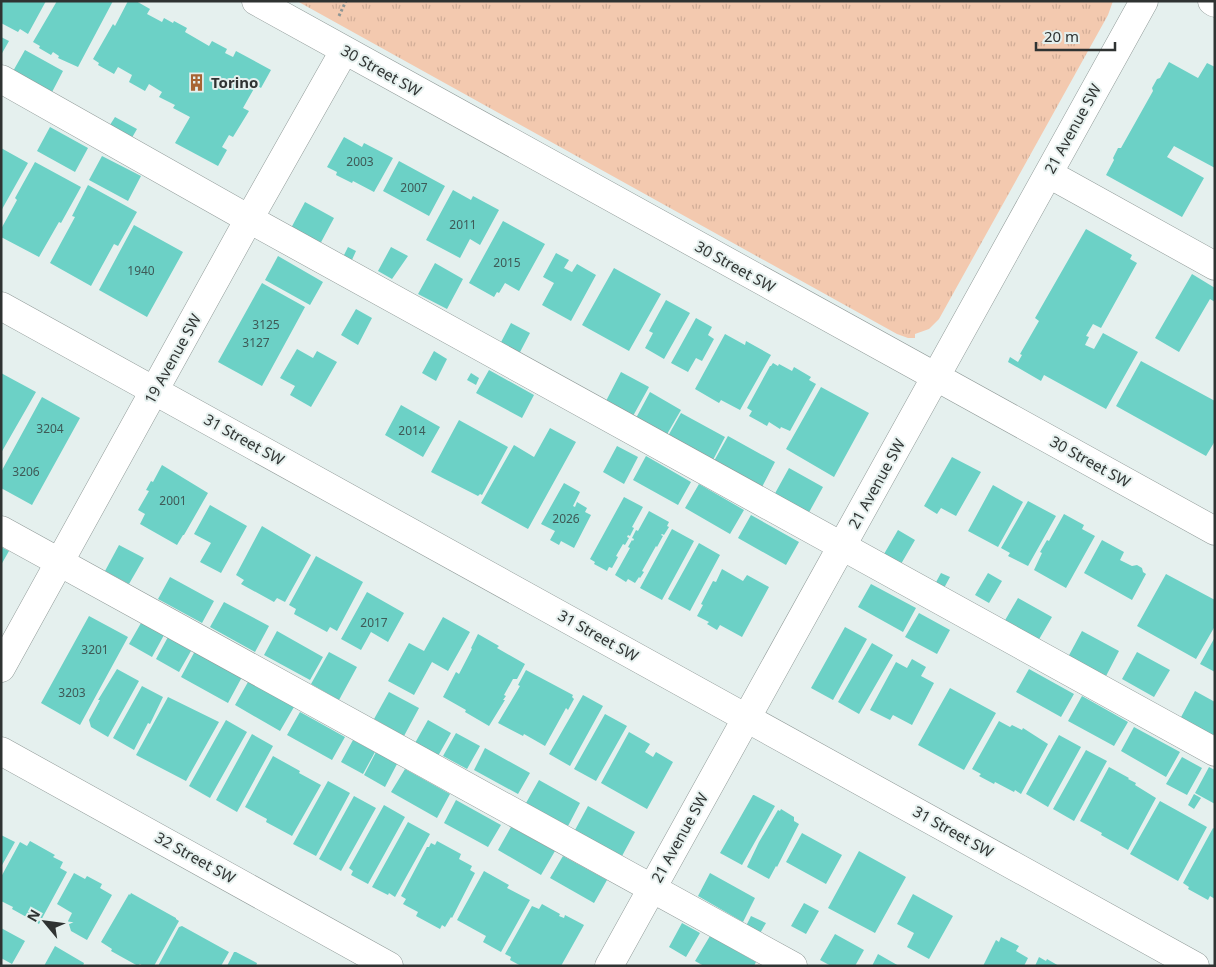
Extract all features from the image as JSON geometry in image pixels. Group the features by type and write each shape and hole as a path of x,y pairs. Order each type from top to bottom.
{"street":[{"name":"30 Street SW","path":"256,1 1215,531"},
{"name":"21 Avenue SW","path":"609,966 1144,1"},
{"name":"19 Avenue SW","path":"1,668 344,51"},
{"path":"1,80 249,219 1215,752"},
{"path":"1049,174 1215,266"},
{"name":"31 Street SW","path":"1,306 1196,966"},
{"path":"1,530 792,966"},
{"name":"32 Street SW","path":"1,751 389,966"}],"green space":[{"path":"297,1 1113,1 1108,15 939,319 929,329 915,334 915,338 908,338 897,334"}],"building":[{"path":"1,1 46,1 28,34 20,29 18,32 1,23"},
{"path":"57,1 113,1 78,67 58,58 59,56 53,52 51,55 33,42"},
{"name":"Torino","path":"128,1 136,1 150,9 147,14 162,22 164,18 187,28 185,32 209,46 212,41 227,49 225,53 233,57 236,51 271,70 261,88 256,85 243,108 249,111 233,137 229,135 222,147 227,150 218,166 175,143 190,117 173,108 175,105 159,97 162,92 149,84 145,91 129,82 132,75 118,67 114,74 98,65 99,63 93,59 113,24 115,26"},
{"path":"1,37 9,41 1,55"},
{"path":"25,50 63,71 51,94 12,73"},
{"path":"1169,62 1198,78 1207,63 1215,67 1215,168 1174,146 1167,157 1204,178 1182,217 1106,175 1118,148 1121,148 1153,91 1152,88 1157,79 1160,78"},
{"path":"115,117 137,129 130,141 108,128"},
{"path":"50,127 88,148 75,172 37,151"},
{"path":"344,137 362,147 364,143 393,158 374,192 336,175 337,172 327,167"},
{"path":"1,148 28,163 1,211"},
{"path":"102,156 141,176 128,201 89,180"},
{"path":"399,161 445,186 429,216 383,191"},
{"path":"35,162 81,187 39,257 1,237 1,229 17,200 15,198"},
{"path":"88,185 137,212 118,246 114,244 91,286 50,263 75,217 72,216"},
{"path":"453,190 471,200 473,196 499,210 480,245 470,239 460,258 426,240"},
{"path":"305,202 334,218 319,246 290,230"},
{"path":"503,221 545,244 519,291 505,283 494,297 469,283"},
{"path":"134,225 183,252 147,317 99,290"},
{"path":"1086,229 1132,255 1130,259 1137,263 1101,328 1093,324 1086,336 1089,337 1085,345 1094,349 1103,333 1138,352 1106,409 1044,375 1041,381 1008,362 1010,357 1018,362 1022,355 1020,354 1039,321 1035,318"},
{"path":"348,247 356,251 351,262 343,257"},
{"path":"391,247 408,256 392,279 378,271"},
{"path":"556,253 569,260 564,268 572,272 577,264 596,275 571,321 542,305 554,283 543,277"},
{"path":"278,256 323,282 310,305 265,280"},
{"path":"435,263 463,279 447,309 418,294"},
{"path":"614,268 661,294 629,351 582,325"},
{"path":"1192,274 1215,288 1215,302 1210,299 1179,352 1155,338"},
{"path":"262,283 305,307 262,386 218,362"},
{"path":"666,300 690,313 664,359 645,348 653,333 649,331"},
{"path":"356,309 372,318 358,345 341,335"},
{"path":"696,318 712,327 708,335 714,339 702,361 696,358 688,372 671,363"},
{"path":"511,323 530,333 519,354 500,344"},
{"path":"725,334 745,345 746,341 771,355 740,410 721,400 719,403 695,389"},
{"path":"297,349 313,358 317,351 337,362 311,407 290,395 295,386 280,378"},
{"path":"434,351 447,359 436,381 422,373"},
{"path":"1141,361 1215,401 1215,441 1206,456 1116,406"},
{"path":"773,363 792,371 794,367 811,377 809,380 816,384 790,431 781,427 780,429 769,422 767,426 749,416 752,411 747,408"},
{"path":"489,370 534,395 522,418 476,393"},
{"path":"621,372 649,387 633,416 606,401"},
{"path":"1,373 36,392 1,453"},
{"path":"471,373 479,378 476,385 467,380"},
{"path":"821,387 869,413 834,477 786,449"},
{"path":"650,392 681,410 666,436 636,418"},
{"path":"42,397 80,418 32,505 1,488 1,472"},
{"path":"401,405 440,427 423,457 385,435"},
{"path":"681,413 725,437 713,460 668,436"},
{"path":"459,420 508,447 482,495 478,496 431,472"},
{"path":"550,428 576,442 528,529 481,503 514,445 534,457"},
{"path":"728,436 775,462 762,487 714,461"},
{"path":"617,446 638,457 624,484 603,472"},
{"path":"646,456 691,482 678,505 633,480"},
{"path":"952,457 981,472 956,516 941,508 937,514 924,506"},
{"path":"162,465 208,493 177,545 140,524 145,514 138,510 149,491 146,490 151,481 153,482"},
{"path":"789,468 823,487 807,516 773,497"},
{"path":"564,483 580,492 573,506 575,507 577,502 587,508 585,512 591,515 574,548 561,541 559,545 550,540 555,531 541,524"},
{"path":"699,484 744,510 730,534 685,508"},
{"path":"993,485 1023,502 998,547 968,531"},
{"path":"624,497 643,507 632,527 634,528 630,536 628,535 627,537 629,538 616,556 618,557 612,568 609,567 607,571 594,564 595,562 590,559"},
{"path":"1028,501 1056,516 1028,566 1008,556 1010,553 1001,548"},
{"path":"210,505 247,526 221,573 200,562 211,543 194,534"},
{"path":"649,511 669,522 667,526 669,527 664,535 661,535 663,536 642,571 644,572 640,578 635,583 628,579 626,582 615,575 630,548 628,547 634,539 632,538 636,530 638,531"},
{"path":"1064,514 1084,525 1082,529 1095,536 1066,588 1034,570 1042,553 1040,552 1047,540 1049,541"},
{"path":"751,515 799,542 786,565 738,538"},
{"path":"262,526 311,555 285,602 277,598 274,602 241,584 244,580 236,575"},
{"path":"672,529 694,541 662,600 640,588"},
{"path":"898,530 915,540 901,564 884,554"},
{"path":"1102,540 1124,552 1120,560 1132,566 1137,565 1146,574 1132,600 1084,573"},
{"path":"699,543 720,555 690,611 668,599"},
{"path":"119,545 144,558 129,584 105,571"},
{"path":"1,547 9,551 1,565"},
{"path":"316,556 363,582 337,631 330,627 327,632 294,614 296,609 289,605"},
{"path":"722,569 743,581 747,575 769,587 742,637 720,625 717,630 707,624 709,622 697,616 713,581 716,582"},
{"path":"941,573 950,577 944,588 935,584"},
{"path":"988,573 1002,581 989,603 975,595"},
{"path":"1166,574 1215,600 1215,626 1196,659 1137,626"},
{"path":"170,577 214,601 202,623 158,599"},
{"path":"871,584 916,608 903,632 858,607"},
{"path":"367,592 404,613 388,642 371,632 361,650 341,639"},
{"path":"1018,598 1052,617 1038,641 1004,622"},
{"path":"224,602 269,626 255,652 210,627"},
{"path":"919,613 950,630 937,654 905,637"},
{"path":"89,616 128,637 80,725 41,703"},
{"path":"443,617 470,632 448,671 432,662 414,695 388,681 409,643 424,651"},
{"path":"141,623 164,635 152,657 129,644"},
{"path":"845,627 867,639 833,700 811,688"},
{"path":"277,631 323,657 310,680 264,655"},
{"path":"1082,631 1119,651 1105,678 1067,659"},
{"path":"478,634 499,646 497,648 525,664 517,679 513,679 504,695 506,696 503,700 505,700 489,726 443,697 456,672 459,674"},
{"path":"168,637 191,651 179,672 156,659"},
{"path":"1215,637 1215,672 1200,664"},
{"path":"872,643 893,655 859,714 838,702"},
{"path":"195,651 242,677 228,703 181,677"},
{"path":"329,652 357,667 339,700 311,684"},
{"path":"1137,652 1170,670 1154,697 1122,679"},
{"path":"912,659 926,667 921,676 934,683 912,725 893,715 890,720 870,710 896,662 907,668"},
{"path":"117,669 139,681 108,737 91,727 89,720 100,700 98,700"},
{"path":"1029,669 1074,694 1061,717 1016,692"},
{"path":"526,670 573,695 574,699 568,710 566,708 545,746 524,734 523,736 498,723 520,686 518,685"},
{"path":"248,682 294,707 280,731 235,705"},
{"path":"142,686 163,697 150,724 148,723 134,750 113,738"},
{"path":"950,688 996,713 964,770 918,745"},
{"path":"1195,691 1215,702 1215,732 1212,737 1180,719"},
{"path":"389,692 419,708 404,736 374,719"},
{"path":"583,695 603,706 570,766 549,754"},
{"path":"1082,696 1128,722 1114,746 1068,721"},
{"path":"168,697 219,722 186,781 136,755"},
{"path":"300,712 345,737 332,760 287,735"},
{"path":"605,714 627,726 596,781 574,769"},
{"path":"226,720 247,732 210,798 189,786"},
{"path":"428,720 451,733 438,756 415,743"},
{"path":"999,721 1010,727 1012,725 1022,730 1023,728 1048,744 1021,794 995,782 994,784 979,776 981,774 972,769"},
{"path":"1134,727 1180,752 1166,777 1121,751"},
{"path":"629,732 650,744 645,752 653,757 656,752 673,762 647,809 601,783"},
{"path":"456,733 480,746 467,769 443,756"},
{"path":"252,734 273,746 237,812 216,800"},
{"path":"1059,735 1081,747 1048,807 1026,794"},
{"path":"353,740 375,752 363,774 341,762"},
{"path":"485,748 530,773 518,794 474,770"},
{"path":"1086,750 1107,761 1074,821 1053,809"},
{"path":"376,752 397,764 385,787 364,775"},
{"path":"273,756 321,785 292,836 266,822 267,819 245,807"},
{"path":"1182,757 1202,768 1187,795 1166,784"},
{"path":"1109,767 1129,778 1136,783 1135,785 1156,798 1128,850 1080,821"},
{"path":"1209,767 1215,770 1215,804 1195,793"},
{"path":"405,769 450,794 437,818 391,792"},
{"path":"539,780 580,803 568,826 526,803"},
{"path":"328,781 350,793 316,856 293,844"},
{"path":"1194,794 1201,798 1194,809 1188,805"},
{"path":"753,795 775,806 742,865 720,853"},
{"path":"354,796 376,808 341,871 319,859"},
{"path":"456,800 501,825 488,847 444,823"},
{"path":"1160,801 1207,827 1178,881 1130,854"},
{"path":"384,805 405,817 368,884 351,875 353,871 349,868"},
{"path":"588,806 635,832 622,856 575,830"},
{"path":"781,809 794,817 794,821 799,824 769,879 747,867 759,842 778,810 780,811"},
{"path":"408,822 430,834 395,897 372,887"},
{"path":"511,827 555,851 541,875 498,850"},
{"path":"1213,828 1215,829 1215,899 1210,896 1208,900 1188,889 1189,887 1183,883"},
{"path":"802,833 842,855 826,884 786,862"},
{"path":"1,835 15,842 1,867"},
{"path":"30,841 55,855 53,857 63,862 60,868 67,872 39,924 1,901 1,877 20,842 27,846"},
{"path":"437,841 461,854 459,859 472,866 470,870 475,873 452,918 445,927 442,925 440,929 416,916 418,912 403,904 406,899 401,896 427,847 431,843 435,845"},
{"path":"859,851 906,877 875,933 828,908"},
{"path":"563,856 607,880 594,903 550,878"},
{"path":"484,871 509,885 507,888 530,900 501,952 483,942 486,936 457,920"},
{"path":"74,873 85,879 87,876 102,884 100,888 112,895 87,940 71,931 68,921 72,913 57,904"},
{"path":"710,873 755,898 743,922 698,896"},
{"path":"131,893 179,921 154,966 143,966 140,964 138,966 111,951 112,949 101,942"},
{"path":"913,894 953,916 929,959 907,947 914,933 897,924"},
{"path":"804,903 819,911 806,934 791,926"},
{"path":"542,904 560,914 559,916 564,918 565,915 584,925 561,966 521,966 510,960 511,957 505,954 532,906 539,909"},
{"path":"751,916 766,923 759,935 745,928"},
{"path":"682,923 700,933 686,957 669,947"},
{"path":"182,926 229,952 221,966 158,966 179,927"},
{"path":"1,928 25,941 12,964 1,958"},
{"path":"835,934 864,950 855,966 831,966 820,960"},
{"path":"710,936 756,962 754,966 704,966 695,961"},
{"path":"1001,937 1019,946 1016,951 1028,958 1024,966 983,966 996,940 999,942"},
{"path":"55,946 84,963 83,966 44,966"},
{"path":"234,952 257,963 256,966 227,966"},
{"path":"878,954 899,966 872,966"},
{"path":"1039,957 1046,961 1047,959 1059,966 1035,966"}],"place":[{"name":"Torino","path":"197,83"}]}
